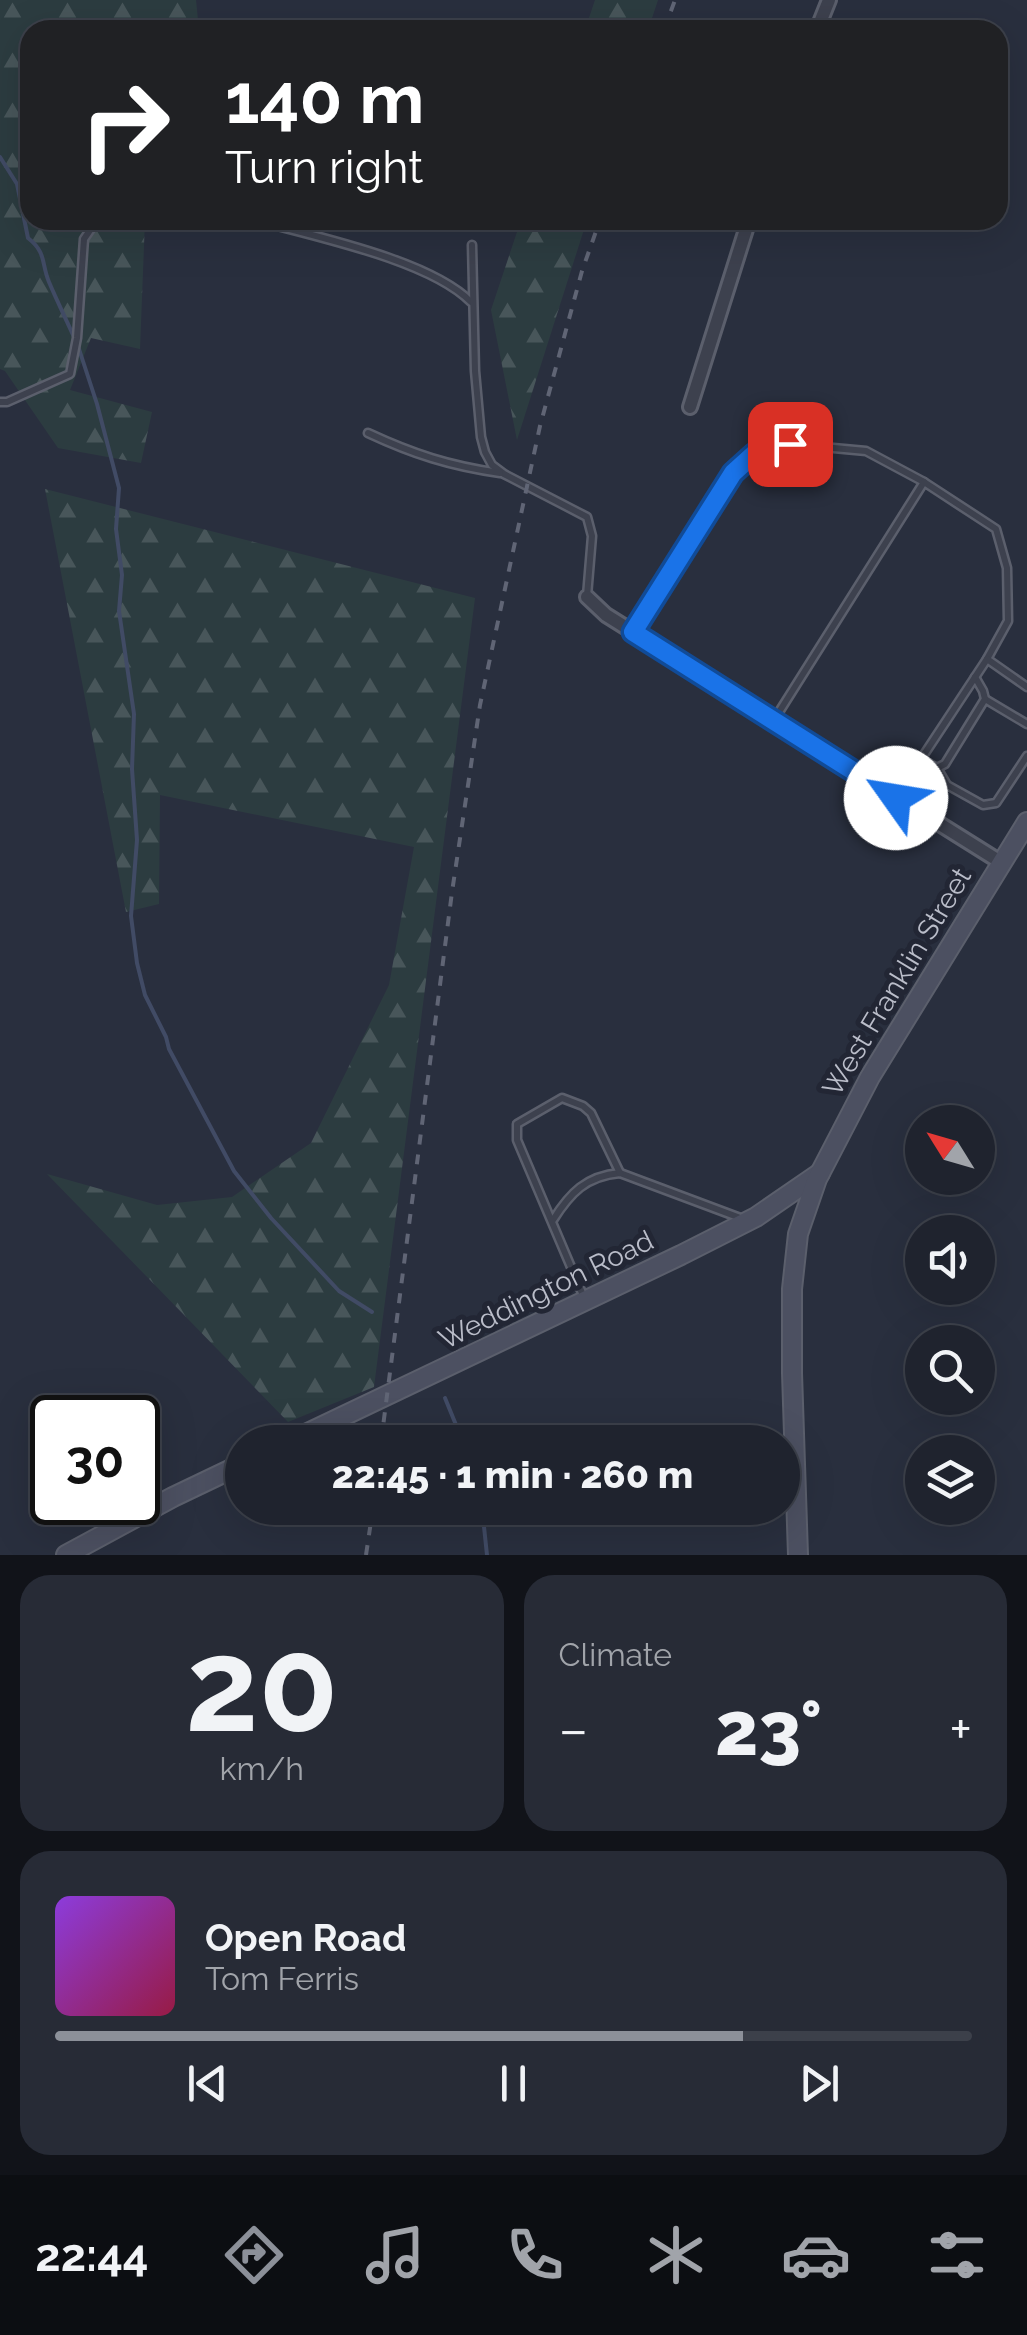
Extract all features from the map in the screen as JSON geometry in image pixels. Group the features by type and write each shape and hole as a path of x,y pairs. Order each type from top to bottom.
{"main road":[{"name":"West Franklin Street","path":"798,1555 792,1290 798,1234 820,1173 870,1077 1027,822"},
{"name":"Weddington Road","path":"324,1425 681,1256 756,1216 820,1173"},
{"path":"66,1555 225,1472"}],"street":[{"path":"690,407 746,230"},
{"path":"586,597 606,615 1002,863"}],"lane":[{"path":"0,402 70,374 77,338 84,239 90,230"},
{"path":"290,230 389,258 457,288 472,303"},
{"path":"472,245 472,303 484,452 504,474 587,517 592,536 586,597"},
{"path":"368,433 412,454 504,474"},
{"path":"633,632 715,499 733,473 754,454 790,444 866,451 924,482 996,529 1007,568 1008,620 896,798"},
{"path":"774,721 924,482"},
{"path":"987,659 1027,687"},
{"path":"937,768 945,764 985,698 975,677"},
{"path":"985,698 1027,724"},
{"path":"921,759 937,768 948,785 983,805 996,803 1023,769 1027,756"},
{"path":"585,1302 516,1140 517,1124 562,1098 569,1099 590,1113 620,1173"},
{"path":"552,1222 568,1195 607,1174 620,1173 746,1220"}],"green space":[{"path":"0,0 196,0 198,20 20,20 20,230 145,230 140,349 91,338 70,390 152,412 141,463 58,448 0,369"},
{"path":"595,0 658,0 651,20 588,20"},
{"path":"518,230 584,230 517,440 491,310"},
{"path":"45,489 475,598 374,1387 288,1422 47,1174 157,1205 232,1197 311,1143 389,985 414,847 160,795 159,904 126,912"}],"waterway":[{"path":"0,157 17,184 20,199"},
{"path":"26,230 41,254 74,337"},
{"path":"78,346 119,488 119,611 134,714 132,769 137,840 131,916 145,995 234,1171 271,1218 339,1291 372,1312"},
{"path":"445,1398 456,1425"},
{"path":"484,1525 487,1555"}],"railway":[{"path":"668,20 675,0"},
{"path":"383,1425 480,705 540,426 596,230"},
{"path":"366,1555 370,1525"}],"route":[{"path":"790,444 754,454 733,473 633,632 896,798"}]}
